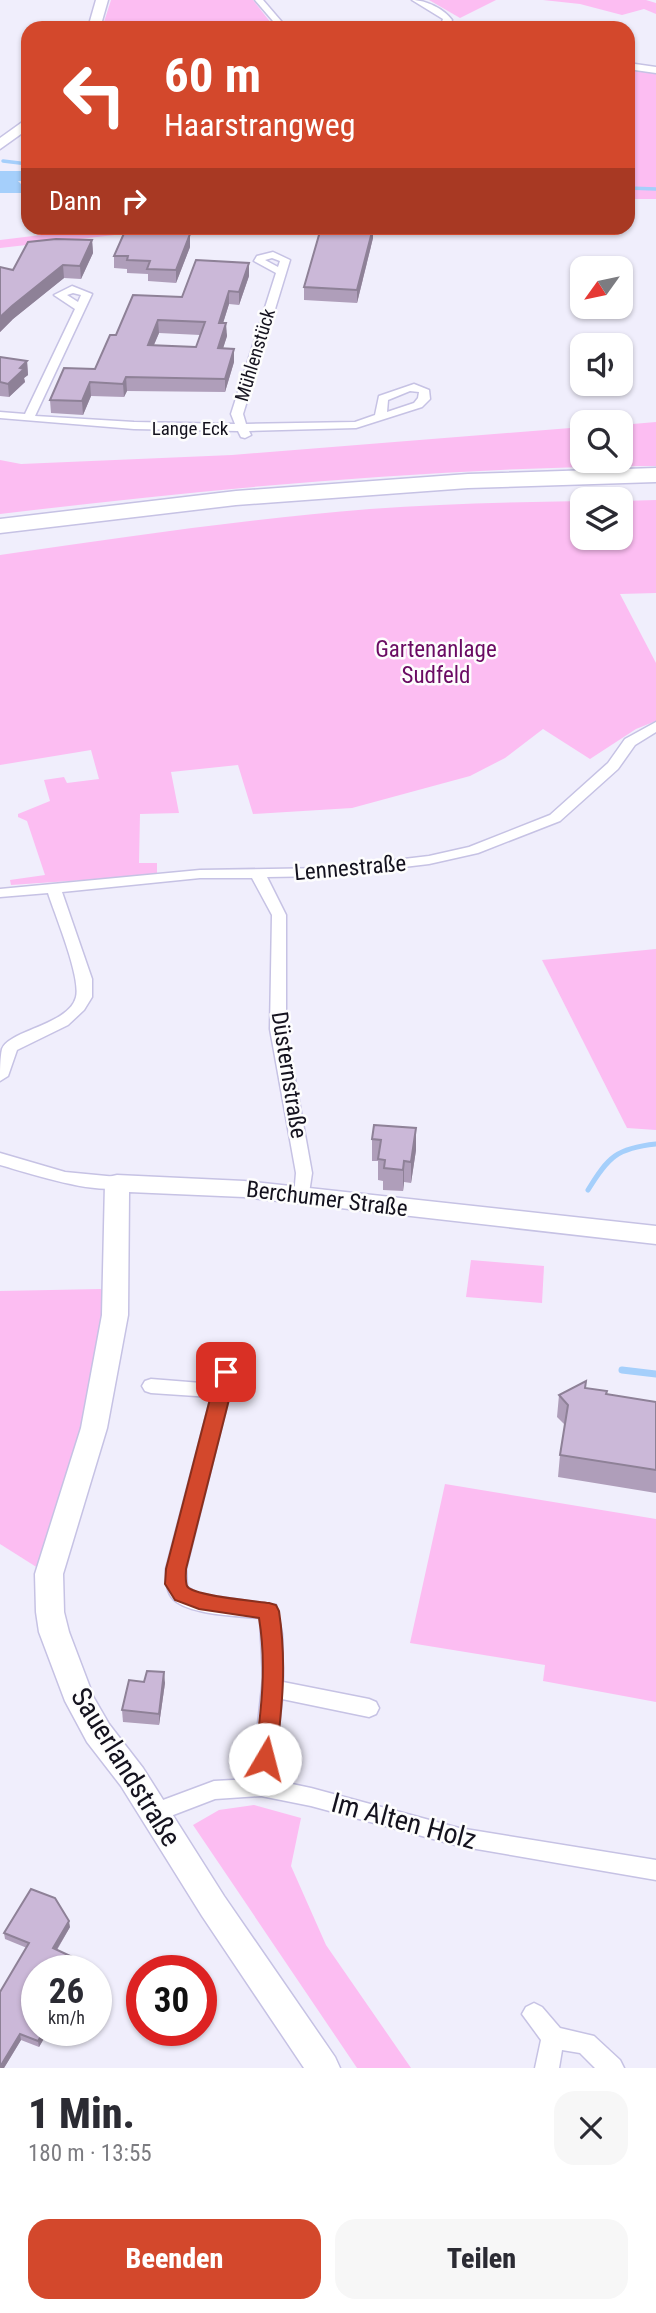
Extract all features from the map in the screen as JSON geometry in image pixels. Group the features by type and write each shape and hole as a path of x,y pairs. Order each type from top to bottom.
{"highway":[{"path":"0,526 236,498 468,481 656,475"},
{"path":"0,539 269,507 470,495 656,491"}],"main road":[{"path":"96,21 102,0"},
{"path":"0,145 21,128"},
{"name":"Berchumer Straße","path":"117,1183 244,1189 656,1235"},
{"name":"Sauerlandstraße","path":"117,1183 115,1315 94,1428 49,1574 48,1588 54,1632 80,1701 98,1733 132,1777 213,1906 323,2068"}],"street":[{"path":"258,0 277,21"},
{"path":"416,0 446,17 446,21"},
{"path":"635,67 656,70"},
{"name":"Mühlenstück","path":"244,433 237,414 281,272"},
{"path":"29,419 80,308"},
{"name":"Lange Eck","path":"0,415 110,426 244,433 356,425 380,418"},
{"name":"Lennestraße","path":"0,893 200,874 328,872 404,864 453,855 497,842 555,818 600,779 630,743 656,726"},
{"name":"Düsternstraße","path":"258,875 279,915 278,1029 304,1173 302,1196"},
{"path":"0,1076 10,1047 62,1022 79,1007 84,997 84,979 53,887"},
{"name":"Berchumer Straße","path":"0,1159 65,1178 117,1183"},
{"path":"231,1353 176,1569 176,1584 182,1595 199,1601 269,1611 275,1651 274,1689 261,1787"},
{"path":"151,1386 222,1391"},
{"path":"274,1689 369,1708"},
{"name":"Im Alten Holz","path":"155,1813 214,1790 261,1787 312,1797 469,1839 656,1870"},
{"path":"534,2014 553,2036 586,2045 612,2068"},
{"path":"547,2068 553,2036"}],"green space":[{"path":"111,0 253,0 270,21 104,21"},
{"path":"429,0 496,0 460,18"},
{"path":"543,0 646,0 656,3 656,14 644,9 622,15 580,4"},
{"path":"635,69 656,72 656,199 635,199"},
{"path":"41,235 114,235 0,248 0,240"},
{"path":"656,422 656,466 633,466 633,424"},
{"path":"570,428 570,467 327,481 0,514 0,460 21,464 232,455"},
{"name":"Gartenanlage Sudfeld","path":"656,500 656,593 620,594 656,663 656,721 636,729 590,759 543,729 505,758 470,776 352,808 253,814 238,765 171,772 179,813 140,814 139,863 157,863 157,875 11,885 10,880 45,875 27,821 18,817 18,814 50,801 44,780 64,777 67,783 99,779 91,750 0,765 0,555 138,535 370,509 570,501 570,550 633,550 633,501"},
{"path":"656,949 656,1130 627,1128 542,960"},
{"path":"471,1260 544,1266 542,1303 466,1297"},
{"path":"101,1289 104,1299 96,1383 38,1568 0,1544 0,1291"},
{"path":"445,1484 656,1519 656,1702 543,1681 545,1665 410,1643"},
{"path":"254,1805 301,1818 291,1866 326,1945 411,2068 357,2068 193,1825 219,1810"}],"water":[{"path":"0,171 21,171 21,181 18,181 21,184 21,193 0,193"}],"building":[{"path":"123,235 190,235 176,270 147,269 150,261 127,260 128,256 114,256"},
{"path":"319,235 371,235 357,290 304,287"},
{"path":"56,239 92,240 80,266 63,265 0,317 0,267 13,270 28,242"},
{"path":"196,260 249,263 239,292 229,291 219,323 226,323 218,348 234,349 225,379 126,377 123,384 90,382 82,401 50,400 64,368 95,369 110,335 116,335 133,295 182,297","holes":["158,320 205,322 196,347 148,345"]},
{"path":"0,357 27,361 20,368 24,369 8,384 0,382"},
{"path":"374,1125 416,1128 411,1162 404,1161 403,1170 384,1168 385,1160 378,1159 381,1140 372,1139"},
{"path":"586,1381 585,1388 656,1402 656,1470 560,1455 568,1405 559,1395"},
{"path":"147,1671 164,1672 159,1714 122,1710 129,1680 144,1682"},
{"path":"31,1889 55,1898 69,1921 53,1948 68,1955 22,1955 29,1943 4,1933"},
{"path":"21,1957 21,2034 0,2067 0,1992"}],"waterway":[{"path":"3,161 21,163"},
{"path":"635,188 656,189"},
{"path":"588,1190 615,1156 632,1148 656,1144"},
{"path":"622,1370 656,1374"}],"route":[{"path":"226,1372 176,1569 176,1584 182,1595 199,1601 269,1611 275,1651 274,1689 265,1759"}]}
